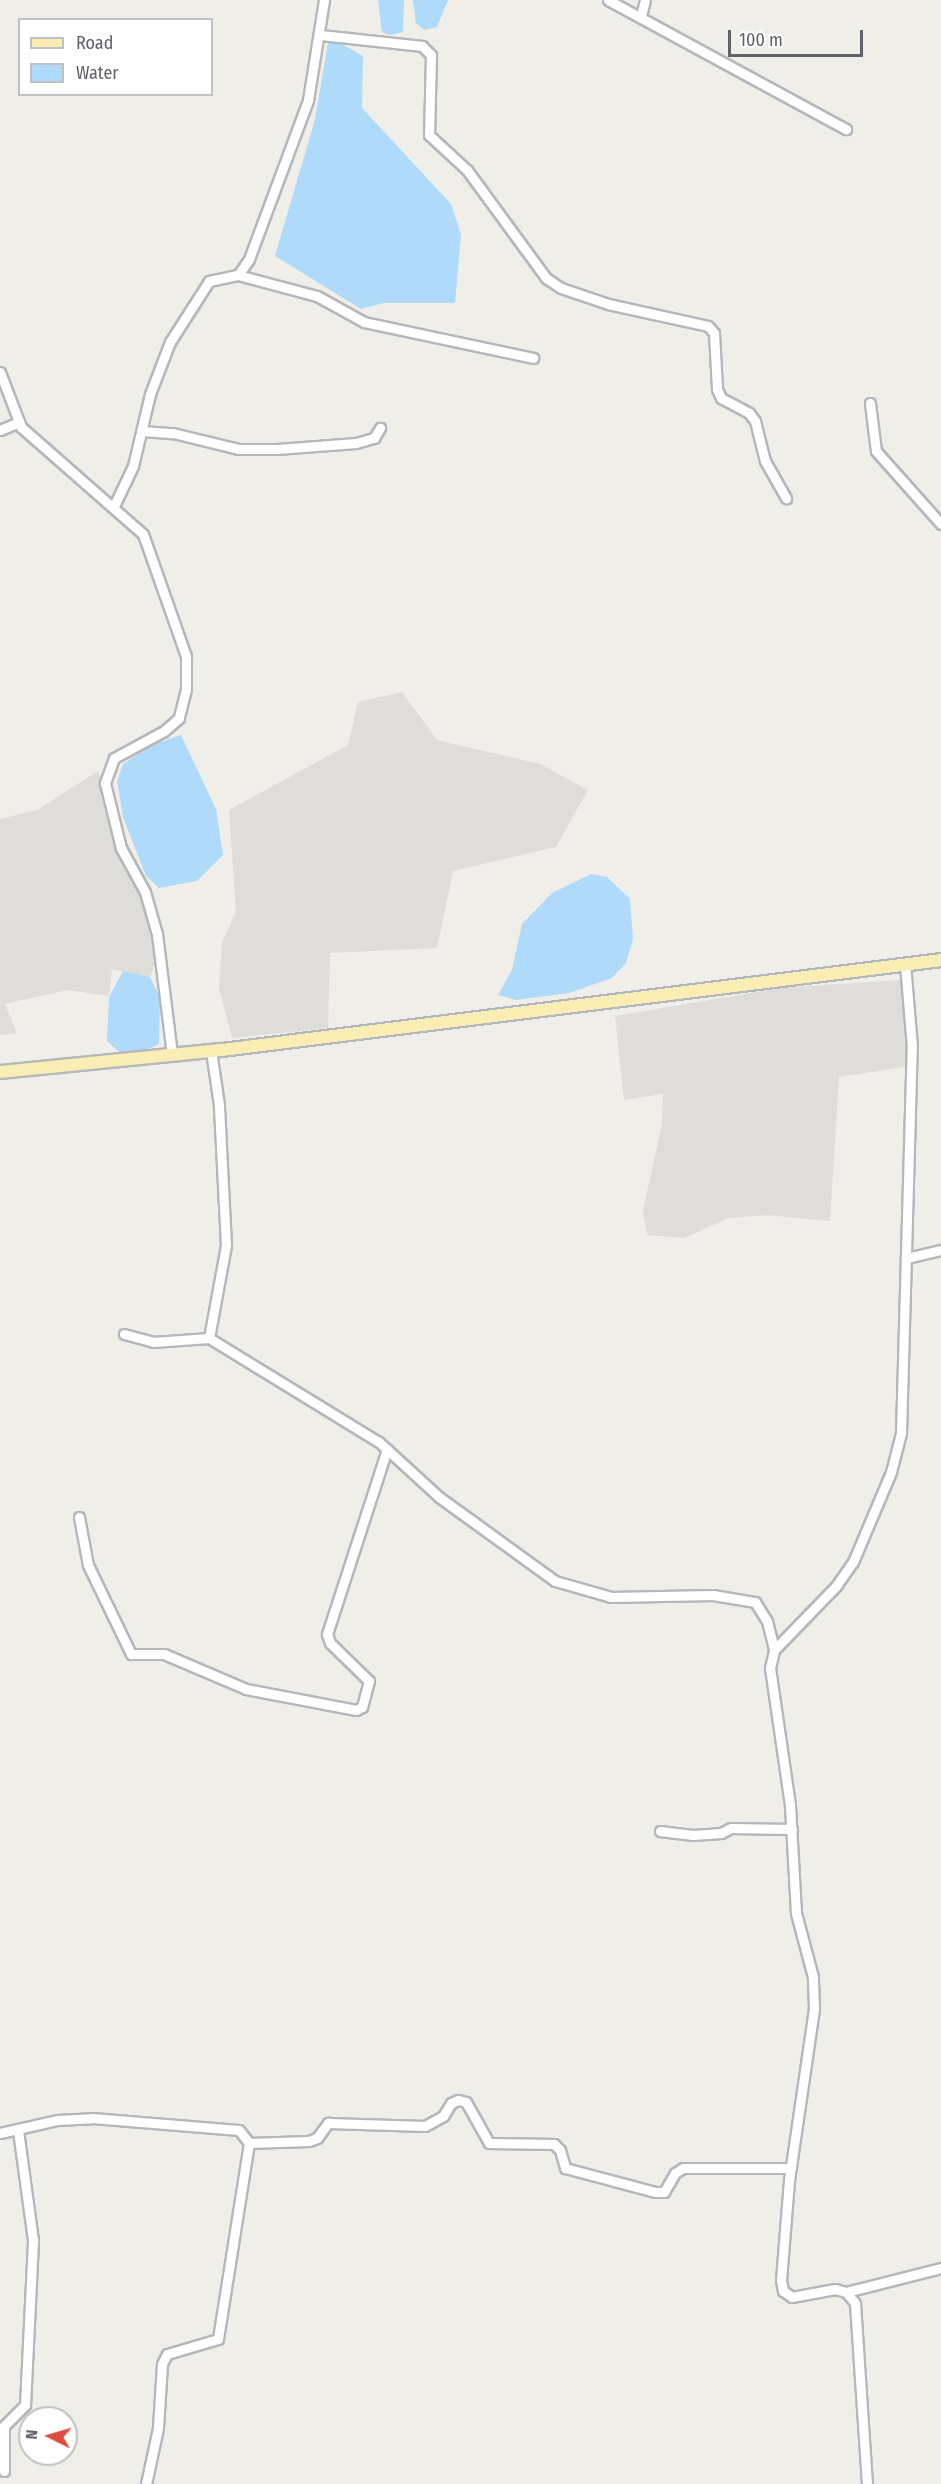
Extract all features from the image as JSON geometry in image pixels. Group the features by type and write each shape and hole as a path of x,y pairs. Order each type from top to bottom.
{"main road":[{"path":"0,1072 211,1052 941,960"}],"street":[{"path":"238,275 249,260 266,218 308,100 321,35 324,0"},
{"path":"608,0 846,129"},
{"path":"641,16 645,0"},
{"path":"321,35 422,46 431,55 429,135 467,170 546,278 561,288 608,304 708,326 714,333 717,389 721,398 749,413 755,421 765,461 786,498"},
{"path":"114,506 133,466 150,394 170,342 209,281 238,275 317,296 364,322 533,358"},
{"path":"0,372 19,422 143,534 186,656 186,689 179,718 164,731 114,758 105,783 121,848 145,892 157,934 172,1055"},
{"path":"870,403 876,451 941,524"},
{"path":"0,430 19,422"},
{"path":"142,431 173,433 238,449 267,449 356,443 374,438 380,428"},
{"path":"774,1650 846,1574 891,1472 902,1433 912,1047 905,964"},
{"path":"209,1338 226,1245 219,1105 211,1052"},
{"path":"906,1258 941,1250"},
{"path":"124,1334 153,1342 209,1338 387,1449 439,1497 555,1581 611,1597 713,1595 755,1602 767,1621 774,1650 771,1683 792,1829 796,1913 813,1977 814,2009 791,2168 783,2291 792,2296 836,2289 846,2292 941,2268"},
{"path":"79,1517 88,1565 131,1654 164,1654 246,1689 356,1710 362,1707 369,1680 330,1643 327,1635 387,1449"},
{"path":"660,1831 693,1835 721,1833 731,1828 792,1829"},
{"path":"249,2143 309,2141 328,2123 425,2126 443,2116 450,2103 458,2100 466,2102 489,2143 554,2144 560,2150 565,2168 655,2192 664,2192 675,2173 683,2168 791,2168"},
{"path":"0,2133 57,2121 92,2118 239,2130 249,2143 218,2339 167,2354 162,2364 158,2428 146,2484"},
{"path":"4,2471 4,2426 25,2405 33,2240 18,2130"},
{"path":"846,2292 855,2303 858,2316 867,2484"}],"shaded area":[{"path":"402,692 437,740 540,764 588,790 556,847 453,871 437,948 330,953 328,1028 232,1038 219,988 222,943 236,911 229,810 348,745 358,702"},
{"path":"98,771 121,848 160,951 150,977 112,969 109,996 67,990 5,1004 17,1033 0,1035 0,819 37,810"},
{"path":"912,979 917,1065 839,1077 830,1221 766,1215 729,1218 684,1238 647,1235 643,1210 662,1124 663,1094 624,1100 615,1016 781,988"}],"water":[{"path":"378,0 404,0 403,32 389,35 382,32"},
{"path":"413,0 448,0 437,27 424,30 416,23"},
{"path":"329,37 363,56 362,108 451,204 461,235 455,303 384,303 361,309 275,256 315,119"},
{"path":"181,735 216,809 223,855 197,881 159,888 146,876 123,817 117,781 123,764 152,745"},
{"path":"591,874 607,877 630,899 633,939 626,963 612,978 569,993 516,1000 498,995 512,970 522,924 552,893"},
{"path":"123,971 150,977 160,998 159,1044 139,1053 121,1054 107,1041 109,997"}]}
